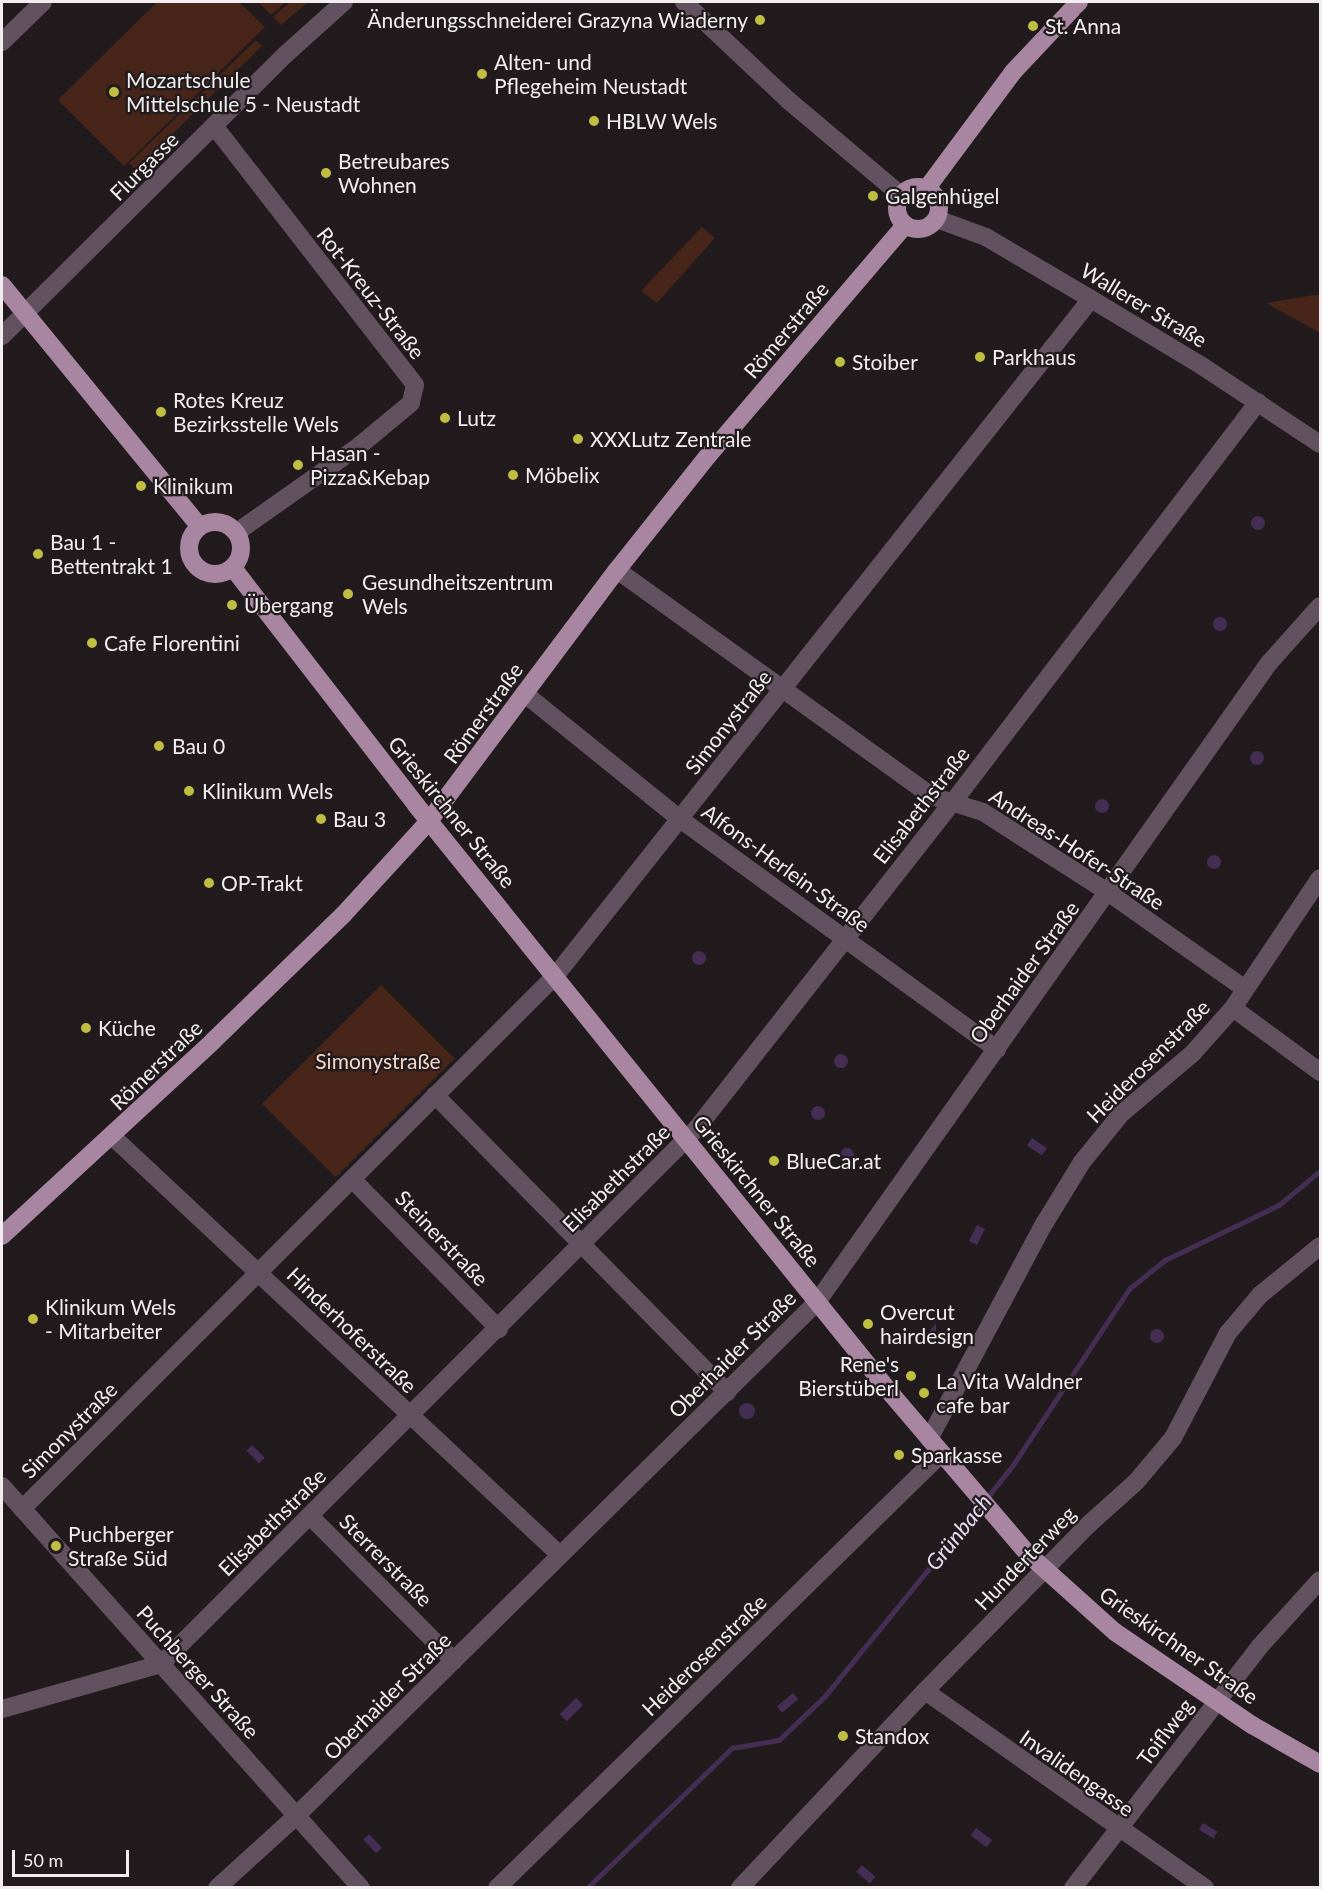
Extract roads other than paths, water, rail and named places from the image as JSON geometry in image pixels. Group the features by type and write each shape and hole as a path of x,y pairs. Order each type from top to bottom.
{"main road":[{"path":"927,188 1013,72 1079,2"},
{"path":"912,187 927,188 939,203 937,219 922,229 905,225 897,210 902,195 912,187"},
{"name":"Römerstraße","path":"2,1236 113,1137 343,915 429,821 617,570 707,457 905,225"},
{"path":"2,285 199,526"},
{"path":"211,521 226,524 237,532 242,546 232,568 217,575 201,571 193,564 188,555 190,538 199,526 211,521"},
{"name":"Grieskirchner Straße","path":"232,568 429,821 556,975 817,1302 991,1513 1044,1570 1115,1632 1217,1701 1320,1764"}],"street":[{"path":"2,42 43,2"},
{"name":"Flurgasse","path":"2,336 286,54 344,2"},
{"path":"684,2 788,100 902,195"},
{"name":"Rot-Kreuz-Straße","path":"215,127 414,385 411,403 368,439 329,471 237,532"},
{"name":"Wallerer Straße","path":"937,219 986,237 1258,402 1320,444"},
{"name":"Simonystraße","path":"22,1509 556,975 1091,299"},
{"name":"Elisabethstraße","path":"2,1709 161,1664 499,1329 686,1139 953,802 1258,402"},
{"name":"Andreas-Hofer-Straße","path":"617,570 932,796 983,813 1109,893 1245,989"},
{"name":"Oberhaider Straße","path":"218,1887 296,1816 817,1302 1109,893 1269,663 1320,606"},
{"name":"Alfons-Herlein-Straße","path":"525,694 680,819 997,1049"},
{"name":"Heiderosenstraße","path":"929,1439 1044,1224 1082,1162 1121,1114 1192,1054 1233,1008 1320,878"},
{"path":"1233,1008 1320,1072"},
{"path":"435,1095 727,1392"},
{"name":"Hinderhoferstraße","path":"113,1137 560,1555"},
{"name":"Steinerstraße","path":"352,1179 499,1329"},
{"name":"Hunderterweg","path":"740,1887 925,1691 1044,1570 1136,1482 1173,1438 1228,1333 1247,1310 1320,1246"},
{"name":"Heiderosenstraße","path":"497,1887 941,1454"},
{"name":"Puchberger Straße","path":"2,1486 361,1887"},
{"name":"Sterrerstraße","path":"310,1516 454,1661"},
{"name":"Toiflweg","path":"1074,1887 1217,1701 1320,1580"},
{"name":"Invalidengasse","path":"925,1691 1119,1830 1205,1887"}],"waterway":[{"name":"Grünbach","path":"986,1499 1013,1465 1129,1289 1165,1260 1279,1205 1320,1171"},
{"name":"Grünbach","path":"587,1888 732,1748 779,1740 825,1696 981,1505"}],"place":[{"name":"Änderungsschneiderei Grazyna Wiaderny","path":"760,20"},
{"name":"St. Anna","path":"1033,26"},
{"name":"Alten- und Pflegeheim Neustadt","path":"482,74"},
{"name":"Mozartschule Mittelschule 5 - Neustadt","path":"114,92"},
{"name":"HBLW Wels","path":"594,121"},
{"name":"Betreubares Wohnen","path":"326,173"},
{"name":"Galgenhügel","path":"873,196"},
{"name":"Parkhaus","path":"980,357"},
{"name":"Stoiber","path":"840,362"},
{"name":"Rotes Kreuz Bezirksstelle Wels","path":"161,412"},
{"name":"Lutz","path":"445,418"},
{"name":"XXXLutz Zentrale","path":"578,439"},
{"name":"Hasan - Pizza&Kebap","path":"298,465"},
{"name":"Möbelix","path":"513,475"},
{"name":"Klinikum","path":"141,486"},
{"name":"Bau 1 - Bettentrakt 1","path":"38,554"},
{"name":"Gesundheitszentrum Wels","path":"348,594"},
{"name":"Übergang","path":"232,605"},
{"name":"Cafe Florentini","path":"92,643"},
{"name":"Bau 0","path":"159,746"},
{"name":"Klinikum Wels","path":"189,791"},
{"name":"Bau 3","path":"321,819"},
{"name":"OP-Trakt","path":"209,883"},
{"name":"Küche","path":"86,1028"},
{"name":"BlueCar.at","path":"774,1161"},
{"name":"Klinikum Wels - Mitarbeiter","path":"33,1319"},
{"name":"Overcut hairdesign","path":"868,1324"},
{"name":"Rene's Bierstüberl","path":"911,1376"},
{"name":"La Vita Waldner cafe bar","path":"924,1393"},
{"name":"Sparkasse","path":"899,1455"},
{"name":"Puchberger Straße Süd","path":"56,1546"},
{"name":"Standox","path":"843,1736"}]}
